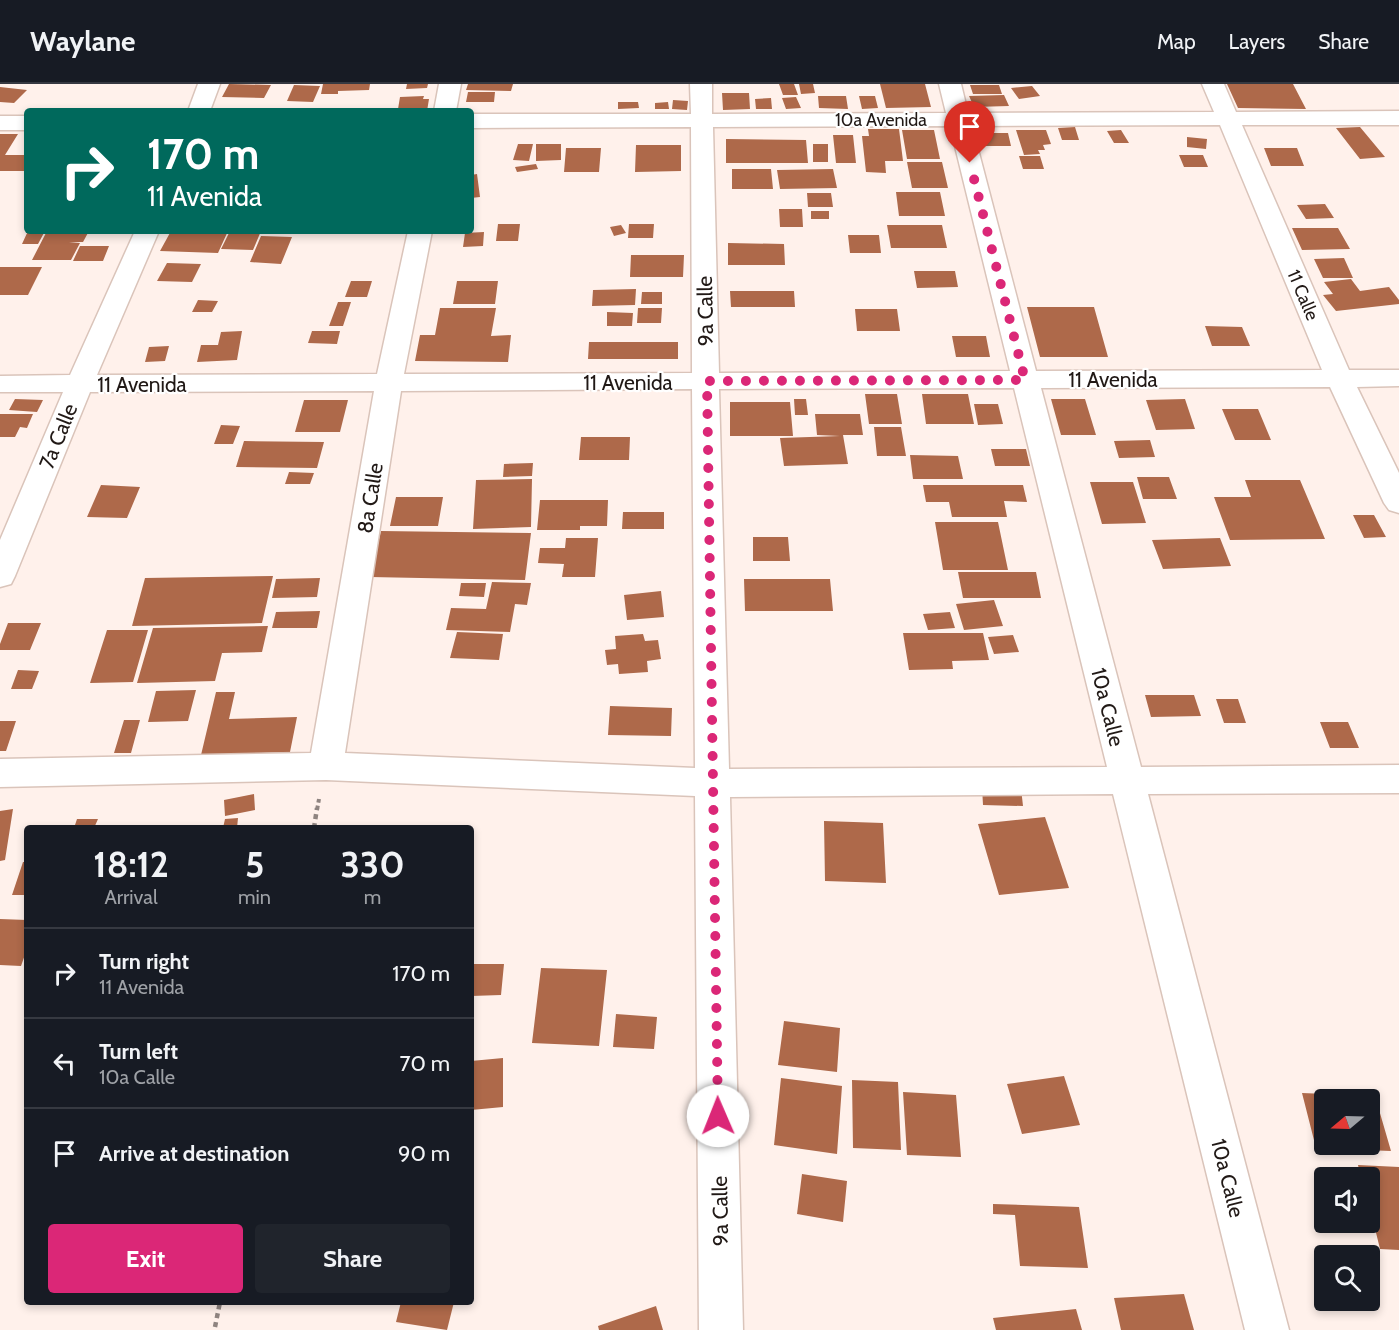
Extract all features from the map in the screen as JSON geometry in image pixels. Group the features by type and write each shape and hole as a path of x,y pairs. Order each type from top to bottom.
{"street":[{"path":"200,108 209,84"},
{"path":"446,108 450,84"},
{"name":"9a Calle","path":"701,84 721,1330"},
{"name":"10a Calle","path":"950,84 1267,1330"},
{"name":"11 Calle","path":"1213,84 1339,378 1399,503"},
{"name":"10a Avenida","path":"474,121 1399,118"},
{"path":"0,123 24,123"},
{"name":"7a Calle","path":"0,576 146,234"},
{"name":"8a Calle","path":"326,766 389,383 419,234"},
{"name":"11 Avenida","path":"0,384 1399,378"},
{"path":"0,773 326,766 713,783 1399,778"}],"path":[{"path":"215,1327 219,1305"}],"building":[{"path":"229,84 271,85 264,98 222,97"},
{"path":"323,84 370,84 369,90 321,94"},
{"path":"407,84 428,84 427,88 406,89"},
{"path":"468,84 513,84 511,91 466,90"},
{"path":"779,84 794,84 798,95 783,95"},
{"path":"799,84 813,84 815,93 801,94"},
{"path":"880,84 925,84 931,107 886,108"},
{"path":"1227,84 1293,84 1306,109 1238,108"},
{"path":"294,85 320,86 313,102 287,101"},
{"path":"970,85 999,85 1002,94 973,94"},
{"path":"1032,86 1040,96 1019,99 1011,88"},
{"path":"0,87 27,90 14,103 0,102"},
{"path":"468,92 495,92 494,102 466,102"},
{"path":"722,93 749,93 750,109 723,110"},
{"path":"1004,95 1009,106 974,107 969,96"},
{"path":"424,96 423,99 429,99 428,108 398,108 400,97"},
{"path":"818,96 846,96 848,109 819,108"},
{"path":"859,96 875,96 878,108 862,109"},
{"path":"796,97 801,108 786,109 782,98"},
{"path":"771,98 772,109 756,109 755,99"},
{"path":"673,100 688,101 687,110 672,109"},
{"path":"618,102 638,102 639,108 618,109"},
{"path":"668,102 669,109 655,109 655,103"},
{"path":"1075,127 1079,140 1062,140 1058,128"},
{"path":"1360,127 1385,157 1360,159 1336,128"},
{"path":"868,129 899,129 903,161 885,161 886,173 866,172 862,136 869,136"},
{"path":"902,130 934,130 940,159 907,159"},
{"path":"1016,130 1046,130 1051,144 1043,145 1045,150 1038,150 1040,154 1024,155"},
{"path":"1121,130 1129,143 1114,143 1107,131"},
{"path":"981,133 1008,133 1011,146 985,146"},
{"path":"0,134 18,134 5,155 24,155 24,171 0,171"},
{"path":"833,135 853,135 856,163 836,163"},
{"path":"1187,137 1207,139 1206,149 1187,147"},
{"path":"726,139 806,140 808,163 726,163"},
{"path":"518,144 533,144 529,161 513,160"},
{"path":"536,144 561,144 561,160 536,161"},
{"path":"813,144 828,144 828,162 813,162"},
{"path":"636,145 681,145 681,171 635,172"},
{"path":"566,148 601,148 599,172 564,172"},
{"path":"1264,148 1297,148 1304,166 1271,166"},
{"path":"1179,155 1203,155 1208,167 1184,167"},
{"path":"1019,156 1040,156 1044,169 1023,169"},
{"path":"907,162 942,162 948,188 912,188"},
{"path":"536,164 538,169 517,172 515,167"},
{"path":"732,169 771,169 773,189 732,189"},
{"path":"833,169 837,188 780,189 777,170"},
{"path":"474,174 477,174 480,197 474,198"},
{"path":"896,192 940,192 945,216 899,216"},
{"path":"807,193 831,193 833,207 808,207"},
{"path":"1325,204 1334,218 1306,219 1297,205"},
{"path":"779,209 802,209 803,227 780,227"},
{"path":"811,211 829,211 829,219 811,219"},
{"path":"498,224 520,224 518,241 496,241"},
{"path":"629,224 654,224 653,238 628,238"},
{"path":"621,225 626,233 614,236 610,227"},
{"path":"887,225 942,225 947,248 891,248"},
{"path":"1292,228 1338,228 1350,249 1302,250"},
{"path":"484,232 483,246 463,247 465,234"},
{"path":"27,234 43,234 38,244 22,244"},
{"path":"45,234 87,234 83,242 69,242 80,243 71,260 32,260"},
{"path":"169,234 227,234 218,253 160,251"},
{"path":"228,234 260,234 253,250 221,249"},
{"path":"848,235 879,235 881,253 850,253"},
{"path":"261,236 292,237 281,264 250,262"},
{"path":"728,243 784,244 785,265 728,265"},
{"path":"80,246 109,246 103,261 73,261"},
{"path":"631,255 684,255 683,277 630,277"},
{"path":"1344,258 1353,278 1323,278 1314,259"},
{"path":"167,263 201,264 192,282 157,281"},
{"path":"0,267 42,267 28,295 0,295"},
{"path":"914,271 955,271 958,287 917,288"},
{"path":"1351,279 1360,291 1389,287 1399,300 1399,304 1336,311 1323,295 1333,294 1324,282"},
{"path":"351,281 372,281 367,297 345,297"},
{"path":"457,281 498,281 495,304 453,304"},
{"path":"636,289 635,305 592,306 593,290"},
{"path":"730,291 794,291 795,307 731,307"},
{"path":"642,292 662,292 662,304 641,304"},
{"path":"198,300 218,301 212,312 192,312"},
{"path":"338,302 351,302 343,326 329,326"},
{"path":"1027,307 1094,307 1108,357 1040,357"},
{"path":"440,308 496,308 491,336 511,335 508,362 415,361 420,335 435,335"},
{"path":"638,308 662,308 661,323 637,323"},
{"path":"855,309 897,309 900,331 857,331"},
{"path":"607,312 633,313 632,326 607,326"},
{"path":"1205,326 1242,327 1250,346 1212,346"},
{"path":"242,331 237,360 197,362 201,345 218,345 221,332"},
{"path":"312,331 340,331 337,344 308,343"},
{"path":"952,336 986,336 990,357 956,357"},
{"path":"589,342 678,342 678,359 588,359"},
{"path":"169,346 165,361 145,362 149,347"},
{"path":"865,394 897,394 902,424 869,424"},
{"path":"922,394 968,394 974,424 926,424"},
{"path":"15,399 43,400 37,412 9,410"},
{"path":"794,399 806,399 808,415 795,415"},
{"path":"1051,399 1085,399 1096,435 1061,435"},
{"path":"1185,399 1195,429 1156,430 1146,400"},
{"path":"304,400 348,400 340,432 295,432"},
{"path":"730,402 790,402 793,436 730,436"},
{"path":"974,404 998,404 1003,424 978,425"},
{"path":"1222,409 1258,409 1271,440 1235,440"},
{"path":"0,414 33,414 27,428 20,427 15,437 0,437"},
{"path":"815,414 860,414 863,435 843,435 848,464 784,466 780,438 840,436 817,435"},
{"path":"221,425 240,426 233,444 214,444"},
{"path":"874,427 901,427 906,456 877,456"},
{"path":"581,437 630,437 629,460 579,460"},
{"path":"1150,440 1155,457 1119,458 1114,441"},
{"path":"244,441 324,442 317,468 236,467"},
{"path":"991,449 1026,449 1030,466 995,466"},
{"path":"910,455 958,456 963,479 913,479"},
{"path":"533,463 532,476 503,477 504,464"},
{"path":"289,472 314,473 310,484 285,484"},
{"path":"1137,477 1169,477 1177,499 1143,499"},
{"path":"532,479 531,527 473,529 476,480"},
{"path":"1245,480 1300,480 1325,539 1230,540 1214,497 1251,497"},
{"path":"1090,482 1133,482 1146,523 1102,524"},
{"path":"101,485 140,487 127,518 87,517"},
{"path":"923,485 1023,485 1027,502 1004,501 1007,517 952,517 949,502 926,502"},
{"path":"396,497 443,497 438,526 390,526"},
{"path":"540,500 608,500 607,526 580,526 580,530 537,530"},
{"path":"623,512 664,512 664,529 622,529"},
{"path":"1353,515 1374,515 1386,537 1364,538"},
{"path":"935,522 998,522 1008,570 943,570"},
{"path":"381,531 531,533 525,580 370,577"},
{"path":"753,537 788,537 790,561 753,561"},
{"path":"566,538 598,538 595,577 562,577 564,564 538,563 540,548 565,548"},
{"path":"1220,538 1231,566 1163,569 1152,540"},
{"path":"958,572 1036,572 1041,598 963,598"},
{"path":"273,576 262,623 132,626 145,578"},
{"path":"320,578 317,597 272,598 276,579"},
{"path":"744,579 830,579 833,611 745,611"},
{"path":"492,582 531,583 527,605 515,604 510,632 446,630 451,608 486,609"},
{"path":"461,583 486,583 484,597 459,596"},
{"path":"661,591 664,617 627,620 624,595"},
{"path":"994,600 1003,626 964,630 956,604"},
{"path":"320,611 317,628 272,628 276,612"},
{"path":"950,612 955,628 928,630 923,614"},
{"path":"8,623 41,623 30,650 0,650"},
{"path":"268,626 262,652 222,653 215,681 137,683 153,628"},
{"path":"107,630 148,630 133,682 90,683"},
{"path":"457,632 503,634 499,660 450,658"},
{"path":"903,633 983,633 989,660 952,661 953,669 909,670"},
{"path":"643,634 645,641 658,640 661,659 647,661 648,672 619,674 618,664 607,665 605,650 616,649 615,636"},
{"path":"1013,635 1019,652 994,654 988,637"},
{"path":"18,670 39,671 32,689 11,689"},
{"path":"196,690 188,721 148,722 156,691"},
{"path":"216,692 235,692 229,719 297,717 290,752 201,755"},
{"path":"1145,695 1194,695 1201,716 1151,717"},
{"path":"1216,699 1238,699 1246,723 1224,723"},
{"path":"610,706 672,708 671,736 608,735"},
{"path":"124,720 140,720 131,753 114,753"},
{"path":"0,721 16,721 6,751 0,751"},
{"path":"1320,722 1348,722 1359,748 1330,748"},
{"path":"982,787 1021,788 1023,806 983,805"},
{"path":"254,794 255,810 225,816 224,800"},
{"path":"13,809 5,860 0,861 0,811"},
{"path":"1045,817 1069,888 999,895 978,824"},
{"path":"238,818 237,825 224,825 225,819"},
{"path":"77,819 98,819 95,825 75,825"},
{"path":"824,821 883,823 886,883 825,881"},
{"path":"23,862 24,862 24,895 12,895"},
{"path":"0,919 24,920 24,958 21,966 0,965"},
{"path":"474,964 504,964 501,995 474,996"},
{"path":"541,968 607,970 599,1046 532,1043"},
{"path":"616,1014 657,1017 654,1049 613,1047"},
{"path":"784,1021 840,1028 837,1072 778,1065"},
{"path":"503,1058 503,1107 474,1110 474,1061"},
{"path":"1064,1076 1080,1125 1022,1134 1007,1084"},
{"path":"781,1078 842,1086 837,1154 774,1145"},
{"path":"852,1080 898,1082 901,1150 853,1148"},
{"path":"903,1092 956,1095 961,1157 907,1155"},
{"path":"1302,1093 1314,1093 1314,1140"},
{"path":"1380,1113 1391,1151 1380,1151"},
{"path":"1358,1165 1399,1167 1399,1250 1380,1249 1376,1233 1380,1233 1380,1167 1358,1167"},
{"path":"802,1174 847,1181 843,1222 797,1214"},
{"path":"993,1204 1079,1207 1088,1268 1020,1266 1015,1215 993,1214"},
{"path":"1184,1294 1194,1330 1121,1330 1114,1298"},
{"path":"400,1305 453,1305 447,1330 396,1322"},
{"path":"656,1306 663,1330 599,1330 598,1326"},
{"path":"1076,1309 1082,1330 996,1330 993,1318"}],"route":[{"path":"718,1116 707,381 1025,380 970,163"}]}
